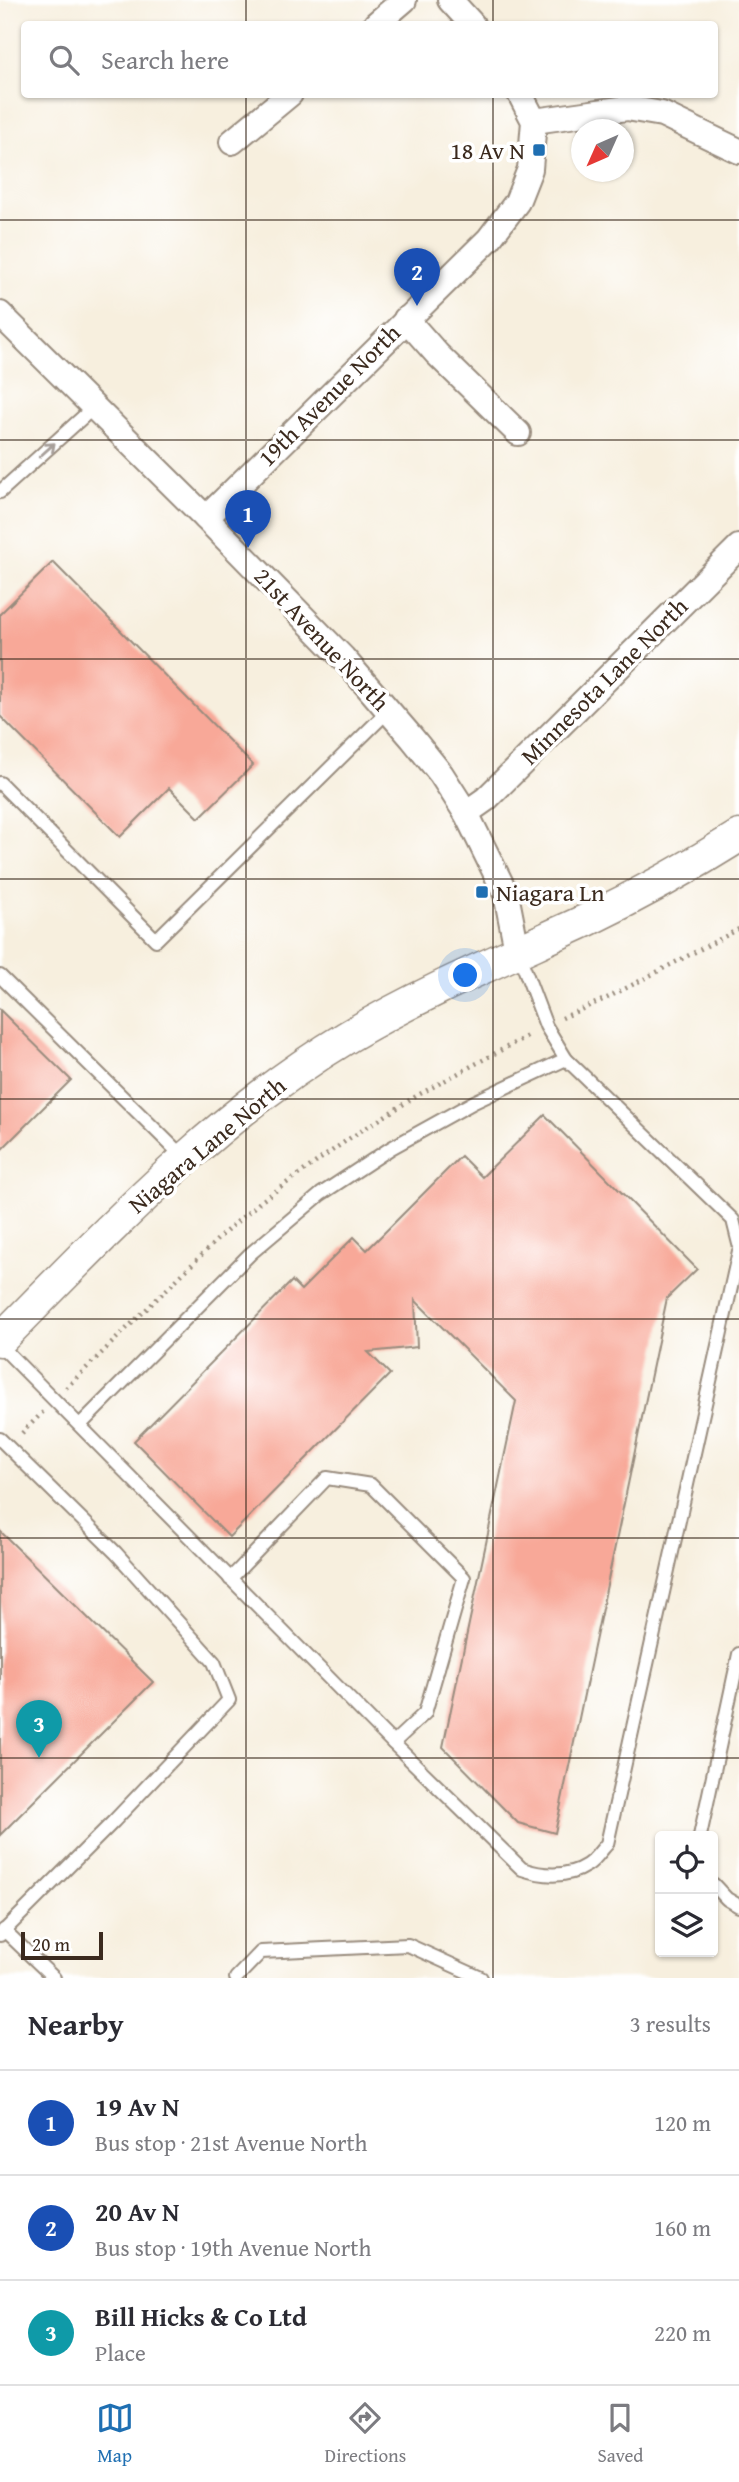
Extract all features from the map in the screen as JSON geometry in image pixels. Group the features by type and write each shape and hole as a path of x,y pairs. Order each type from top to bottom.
{"street":[{"path":"380,21 404,0"},
{"path":"450,0 469,21"},
{"path":"232,142 285,98"},
{"path":"522,98 534,121 627,108 662,114 739,151"},
{"name":"19th Avenue North","path":"206,518 489,239 517,202 530,169 534,121"},
{"name":"21st Avenue North","path":"0,314 206,518 343,658 389,710 440,774 466,813 506,894 517,950"},
{"path":"406,319 437,354 518,433"},
{"name":"Minnesota Lane North","path":"466,813 486,799 739,547"},
{"name":"Niagara Lane North","path":"0,1343 147,1192 253,1101 348,1036 517,950 641,893 739,836"}],"lane":[{"path":"0,492 94,407"},
{"path":"0,783 156,940 389,710"},
{"path":"517,950 546,1026 566,1059 733,1220 739,1244"},
{"path":"0,976 184,1158"},
{"path":"80,1425 250,1254 321,1194 391,1148 450,1115 566,1059"},
{"path":"0,1343 393,1743 522,1868 541,1875 563,1874 587,1865 607,1844 739,1251"},
{"path":"0,1439 116,1553 214,1662 229,1700 2,1933 54,1978"},
{"path":"230,1578 327,1478 371,1485 464,1578 425,1713 393,1743"},
{"path":"701,1831 739,1654"},
{"path":"718,1889 739,1906"},
{"path":"236,1978 261,1952 408,1945 481,1978"}],"building":[{"path":"53,562 253,765 199,818 169,788 120,837 0,716 0,614"},
{"path":"0,1010 71,1080 0,1151"},
{"path":"545,1115 697,1269 667,1298 555,1833 518,1823 443,1747 516,1401 415,1300 417,1347 368,1352 390,1374 229,1537 134,1441 292,1281 301,1290 354,1237 367,1250 461,1156 482,1177"},
{"path":"0,1531 153,1682 0,1835"}],"place":[{"name":"18 Av N","path":"539,150"},
{"name":"20 Av N","path":"417,306"},
{"name":"19 Av N","path":"248,548"},
{"name":"Niagara Ln","path":"482,892"},
{"name":"Bill Hicks & Co Ltd","path":"39,1758"}]}
